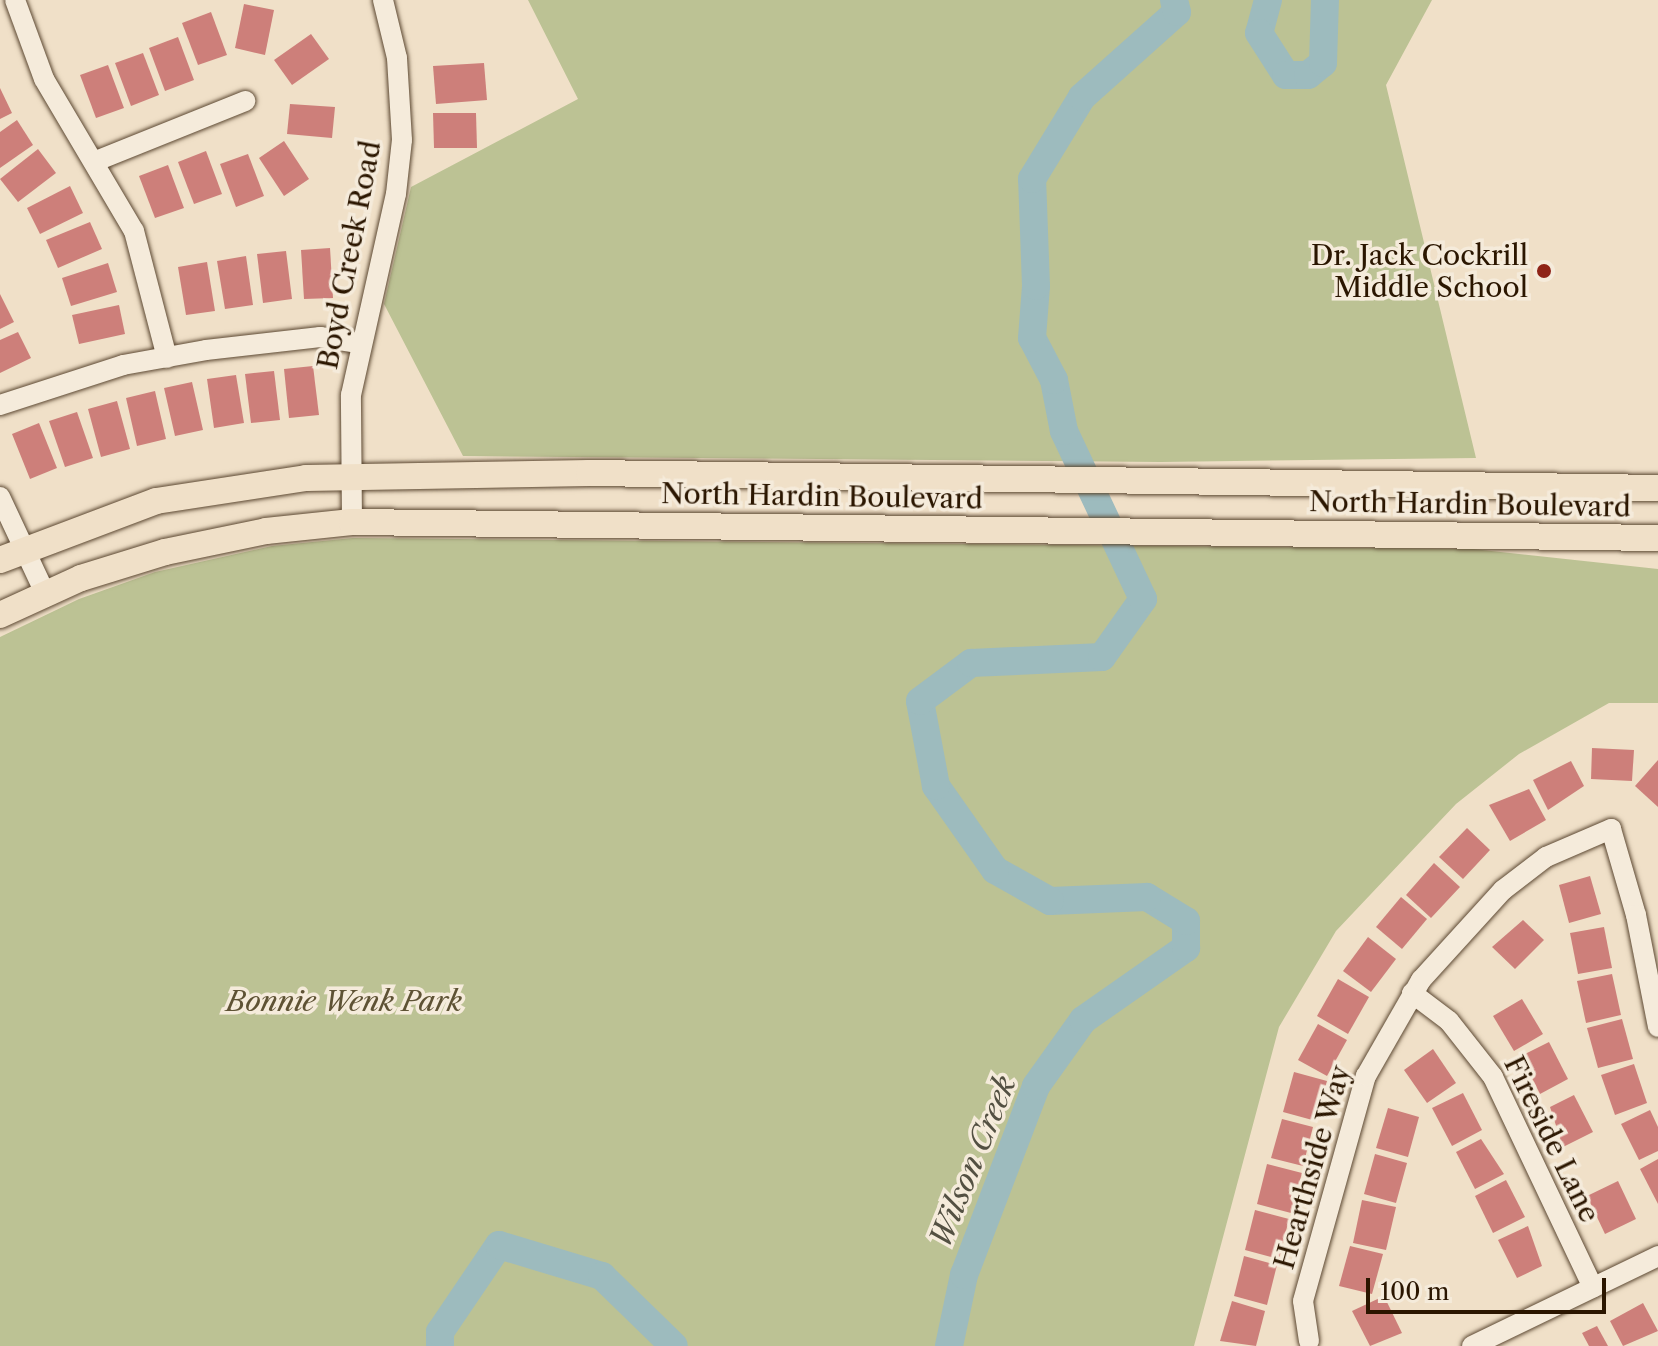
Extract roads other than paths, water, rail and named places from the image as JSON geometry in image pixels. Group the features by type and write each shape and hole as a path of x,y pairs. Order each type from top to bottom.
{"main road":[{"name":"North Hardin Boulevard","path":"12,554 156,501 264,482 351,477 589,473 1658,488"},
{"name":"North Hardin Boulevard","path":"0,615 45,593 165,552 266,531 352,522 1658,538"}],"street":[{"path":"15,0 44,79 96,161 143,255 167,358"},
{"name":"Boyd Creek Road","path":"352,522 349,421 359,343 393,208 402,140 401,85 383,0"},
{"path":"96,161 130,143 245,101"},
{"path":"0,405 82,377 167,358 320,337 359,343"},
{"path":"0,497 12,554 45,593"},
{"name":"Hearthside Way","path":"1309,1341 1303,1301 1349,1124 1375,1055 1412,993 1518,877 1564,847 1611,829 1636,915 1658,1027"},
{"name":"Fireside Lane","path":"1412,993 1449,1021 1489,1070 1593,1288"},
{"path":"1472,1346 1658,1256"}],"waterway":[{"name":"Wilson Creek","path":"949,1346 964,1275 1036,1086 1083,1020 1186,948 1186,921 1147,897 1050,901 995,870 936,786 920,701 971,663 1102,657 1143,599 1064,431 1054,380 1032,338 1036,286 1032,179 1082,97 1177,12 1174,0"},
{"path":"1268,0 1259,33 1286,75 1308,75 1323,63 1325,0"},
{"name":"Wilson Creek","path":"440,1346 440,1332 499,1245 602,1276 674,1346"}],"place":[{"name":"Dr. Jack Cockrill Middle School","path":"1544,271"}],"park label":[{"name":"Bonnie Wenk Park","path":"344,1001"}]}
